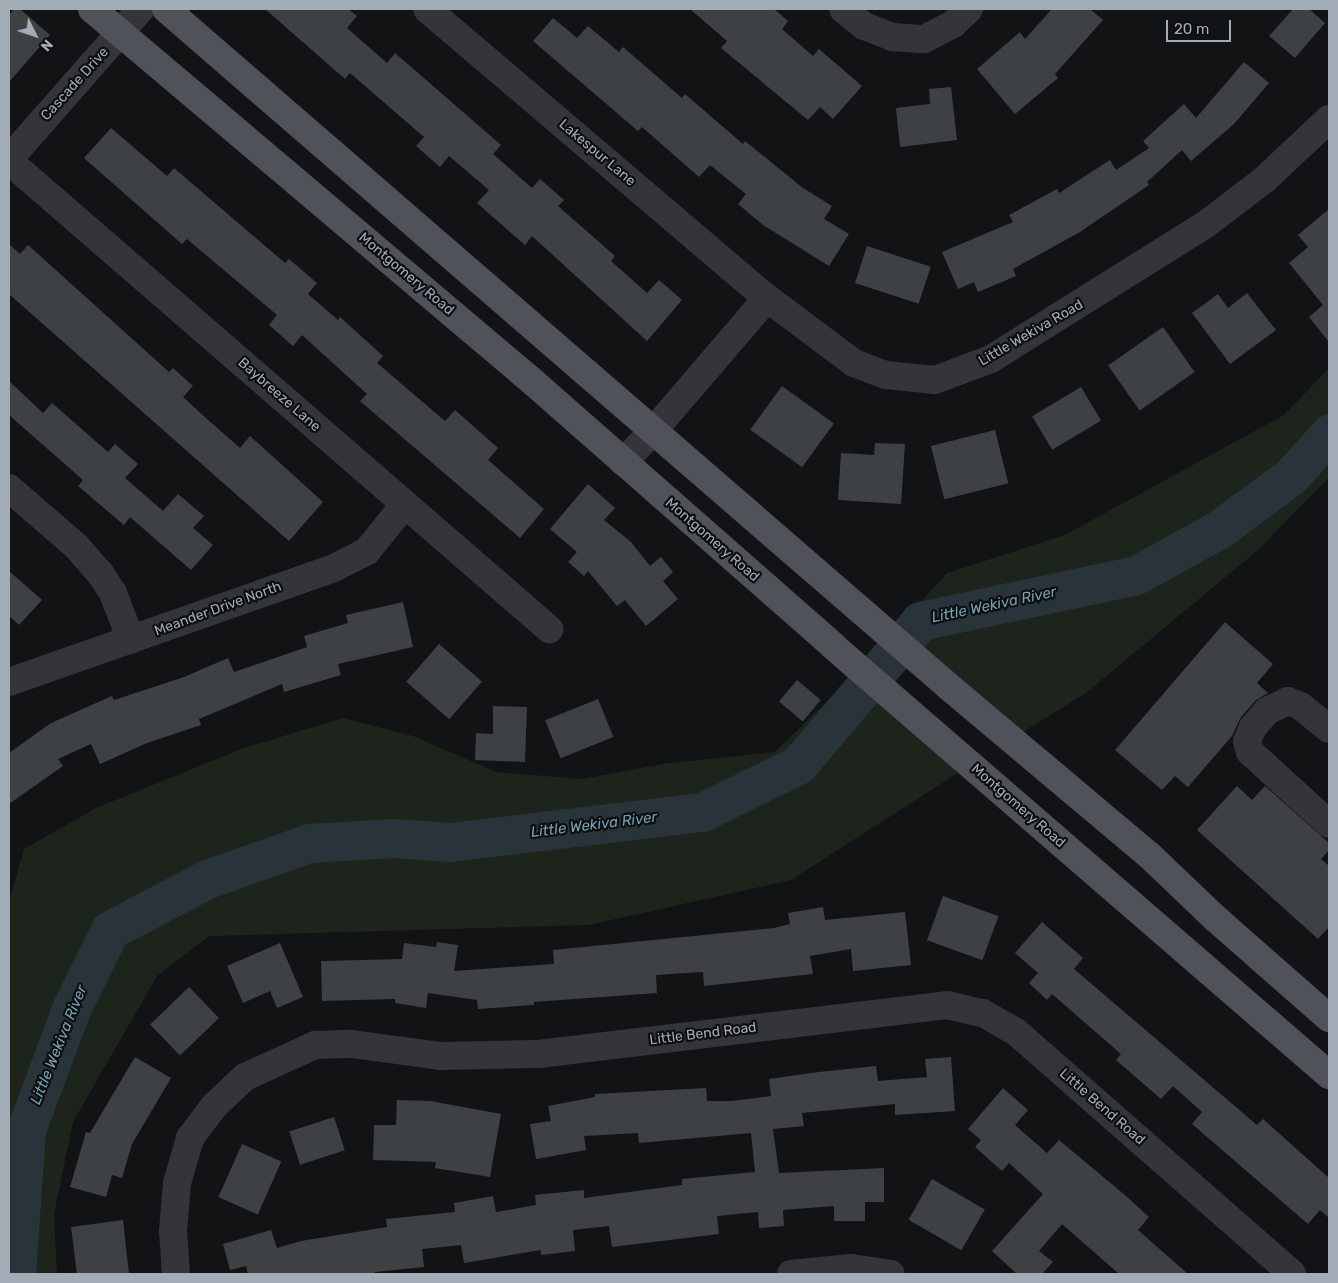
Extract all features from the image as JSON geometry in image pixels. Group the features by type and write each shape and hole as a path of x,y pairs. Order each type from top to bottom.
{"main road":[{"name":"Montgomery Road","path":"92,9 527,377 919,721 1329,1075"},
{"path":"166,9 948,686 1150,855 1215,918 1329,1018"}],"street":[{"name":"Cascade Drive","path":"9,160 141,9"},
{"name":"Lakespur Lane","path":"427,9 767,298"},
{"path":"843,9 864,26 892,37 924,39 954,24 969,9"},
{"name":"Little Wekiva Road","path":"767,298 854,363 886,374 935,380 991,359 1205,225 1265,179 1329,119"},
{"name":"Baybreeze Lane","path":"9,160 549,629"},
{"path":"622,462 654,430 767,298"},
{"path":"9,488 77,547 100,573 113,593 131,640"},
{"name":"Meander Drive North","path":"9,682 334,568 367,551 405,504"},
{"path":"1323,724 1288,701 1278,703 1253,726 1247,741 1250,752 1329,824"},
{"name":"Little Bend Road","path":"176,1274 173,1231 177,1183 190,1138 214,1106 245,1077 315,1045 352,1044 441,1056 538,1054 947,1004 983,1013 1016,1032 1292,1274"},
{"path":"791,1274 851,1268 891,1274"}],"shaded area":[{"path":"1329,368 1329,478 1258,550 1086,693 1021,733 898,627 947,573 1065,535 1284,415"},
{"path":"852,677 961,771 791,880 589,925 209,936 157,976 73,1122 54,1214 57,1274 9,1274 9,902 24,849 96,808 244,748 343,718 413,736 496,772 582,779 668,763 775,752"}],"building":[{"path":"14,9 20,9 50,35 9,82 9,15"},
{"path":"265,9 348,9 357,16 347,28 387,63 395,53 501,145 493,154 532,188 540,179 564,200 558,206 615,256 611,261 647,293 659,280 682,300 647,341 532,236 525,245 477,203 489,190 449,156 440,167 416,146 424,137 350,73 345,79"},
{"path":"690,9 774,9 788,21 782,29 813,56 819,49 862,86 833,119 820,107 808,120 721,48 727,41"},
{"path":"1052,9 1090,9 1103,20 1055,74 1058,78 1015,114 977,69 1020,32 1025,39"},
{"path":"1293,9 1309,9 1325,23 1295,58 1269,36"},
{"path":"553,18 577,38 588,26 619,52 623,47 682,98 685,94 743,144 745,141 803,188 832,206 824,219 849,234 829,266 763,225 738,204 746,194 710,165 699,177 642,127 638,131 533,41"},
{"path":"1244,62 1269,83 1234,124 1191,161 1182,150 1147,182 1149,185 1080,232 1013,269 1016,276 978,292 974,282 958,289 942,252 1013,222 1009,215 1057,189 1059,193 1110,160 1116,170 1149,148 1143,141 1184,104 1196,118"},
{"path":"951,87 957,140 900,147 896,108 930,104 929,89"},
{"path":"111,128 167,176 174,168 285,263 289,259 317,283 308,294 338,320 340,317 383,356 377,363 445,421 455,410 498,448 488,460 544,509 520,538 360,401 367,394 302,335 293,346 269,325 277,315 187,239 182,244 84,158"},
{"path":"1329,209 1329,342 1309,317 1323,305 1289,263 1308,247 1298,235"},
{"path":"9,244 20,254 28,245 169,372 173,368 193,386 183,397 240,448 250,436 323,502 289,541 9,294"},
{"path":"867,246 931,267 919,304 855,283"},
{"path":"1247,293 1276,330 1230,364 1192,313 1218,294 1228,308"},
{"path":"1163,327 1195,372 1140,410 1108,365"},
{"path":"9,381 43,413 52,403 108,452 115,444 138,464 125,478 163,511 178,494 204,516 193,528 213,545 191,570 130,517 124,525 78,486 83,480 9,415"},
{"path":"782,386 834,424 802,467 750,430"},
{"path":"1081,387 1101,420 1052,450 1032,416"},
{"path":"995,430 1008,483 944,499 931,446"},
{"path":"875,443 905,444 901,504 838,500 841,453 874,455"},
{"path":"588,484 615,508 604,520 631,542 650,566 661,557 673,572 663,581 678,599 646,626 625,600 617,606 588,571 584,576 568,562 577,552 550,529"},
{"path":"9,571 42,600 19,625 9,616"},
{"path":"403,602 413,647 338,664 341,675 284,692 282,684 199,719 201,725 147,743 100,764 91,744 58,759 63,766 9,804 9,753 51,723 112,696 114,700 184,677 228,658 234,672 307,647 304,636 348,623 346,615"},
{"path":"1225,622 1273,664 1257,683 1268,693 1256,700 1241,717 1232,736 1188,787 1175,776 1162,790 1115,750"},
{"path":"439,644 482,681 449,719 406,682"},
{"path":"797,680 821,700 803,721 779,701"},
{"path":"598,699 613,737 561,758 545,720"},
{"path":"493,706 527,707 525,762 475,760 476,733 493,734"},
{"path":"1237,786 1252,800 1265,786 1329,843 1329,850 1321,859 1329,866 1329,927 1318,939 1197,830"},
{"path":"943,896 998,916 982,960 927,940"},
{"path":"823,907 825,920 905,912 911,965 853,971 851,949 810,956 813,974 704,986 703,972 656,975 657,993 534,1002 534,1005 478,1009 477,1000 428,993 426,1008 395,1003 395,999 322,1001 321,961 402,959 404,943 436,947 437,942 458,945 454,971 554,964 553,950 774,928 790,924 788,913"},
{"path":"1042,922 1083,958 1074,969 1257,1125 1263,1119 1329,1178 1329,1218 1320,1210 1308,1224 1192,1124 1202,1112 1173,1086 1161,1099 1116,1060 1121,1054 1052,994 1047,1000 1029,983 1038,973 1015,953"},
{"path":"280,943 303,997 277,1008 270,991 243,1003 227,966"},
{"path":"189,987 219,1018 180,1055 150,1025"},
{"path":"135,1057 171,1078 132,1144 122,1178 112,1175 106,1197 70,1187 86,1132 90,1133"},
{"path":"951,1057 955,1111 895,1115 895,1104 802,1113 804,1126 773,1129 779,1173 884,1168 884,1202 865,1202 865,1221 834,1221 834,1206 783,1210 784,1226 759,1228 758,1212 717,1216 719,1234 612,1247 609,1226 573,1230 575,1251 541,1255 541,1250 464,1263 461,1245 422,1249 424,1267 375,1272 375,1274 248,1274 246,1266 230,1270 223,1244 271,1230 277,1248 301,1241 387,1227 386,1219 455,1212 454,1203 493,1196 496,1212 536,1205 535,1195 584,1190 584,1198 682,1185 682,1179 755,1172 751,1133 639,1143 638,1133 584,1136 586,1150 536,1159 530,1124 551,1121 548,1106 595,1097 595,1094 706,1088 707,1101 731,1101 771,1096 769,1079 819,1072 876,1066 878,1081 927,1077 925,1059"},
{"path":"1003,1088 1028,1110 1015,1125 1047,1153 1059,1140 1126,1196 1149,1217 1138,1230 1188,1274 1119,1274 1062,1224 1039,1251 1053,1262 1042,1274 1017,1274 992,1251 1043,1194 1009,1163 1002,1171 975,1147 981,1140 968,1129"},
{"path":"397,1100 430,1101 501,1114 490,1177 435,1168 436,1162 373,1160 374,1125 396,1125"},
{"path":"334,1117 345,1150 300,1165 289,1132"},
{"path":"242,1144 281,1161 258,1214 218,1197"},
{"path":"932,1179 985,1210 961,1250 908,1220"},
{"path":"123,1220 129,1274 77,1274 71,1227"}],"waterway":[{"name":"Little Wekiva River","path":"16,1274 26,1130 71,1009 110,930 207,879 309,843 393,838 450,842 702,812 798,765 920,621 1136,575 1218,530 1291,476 1329,434"}]}
